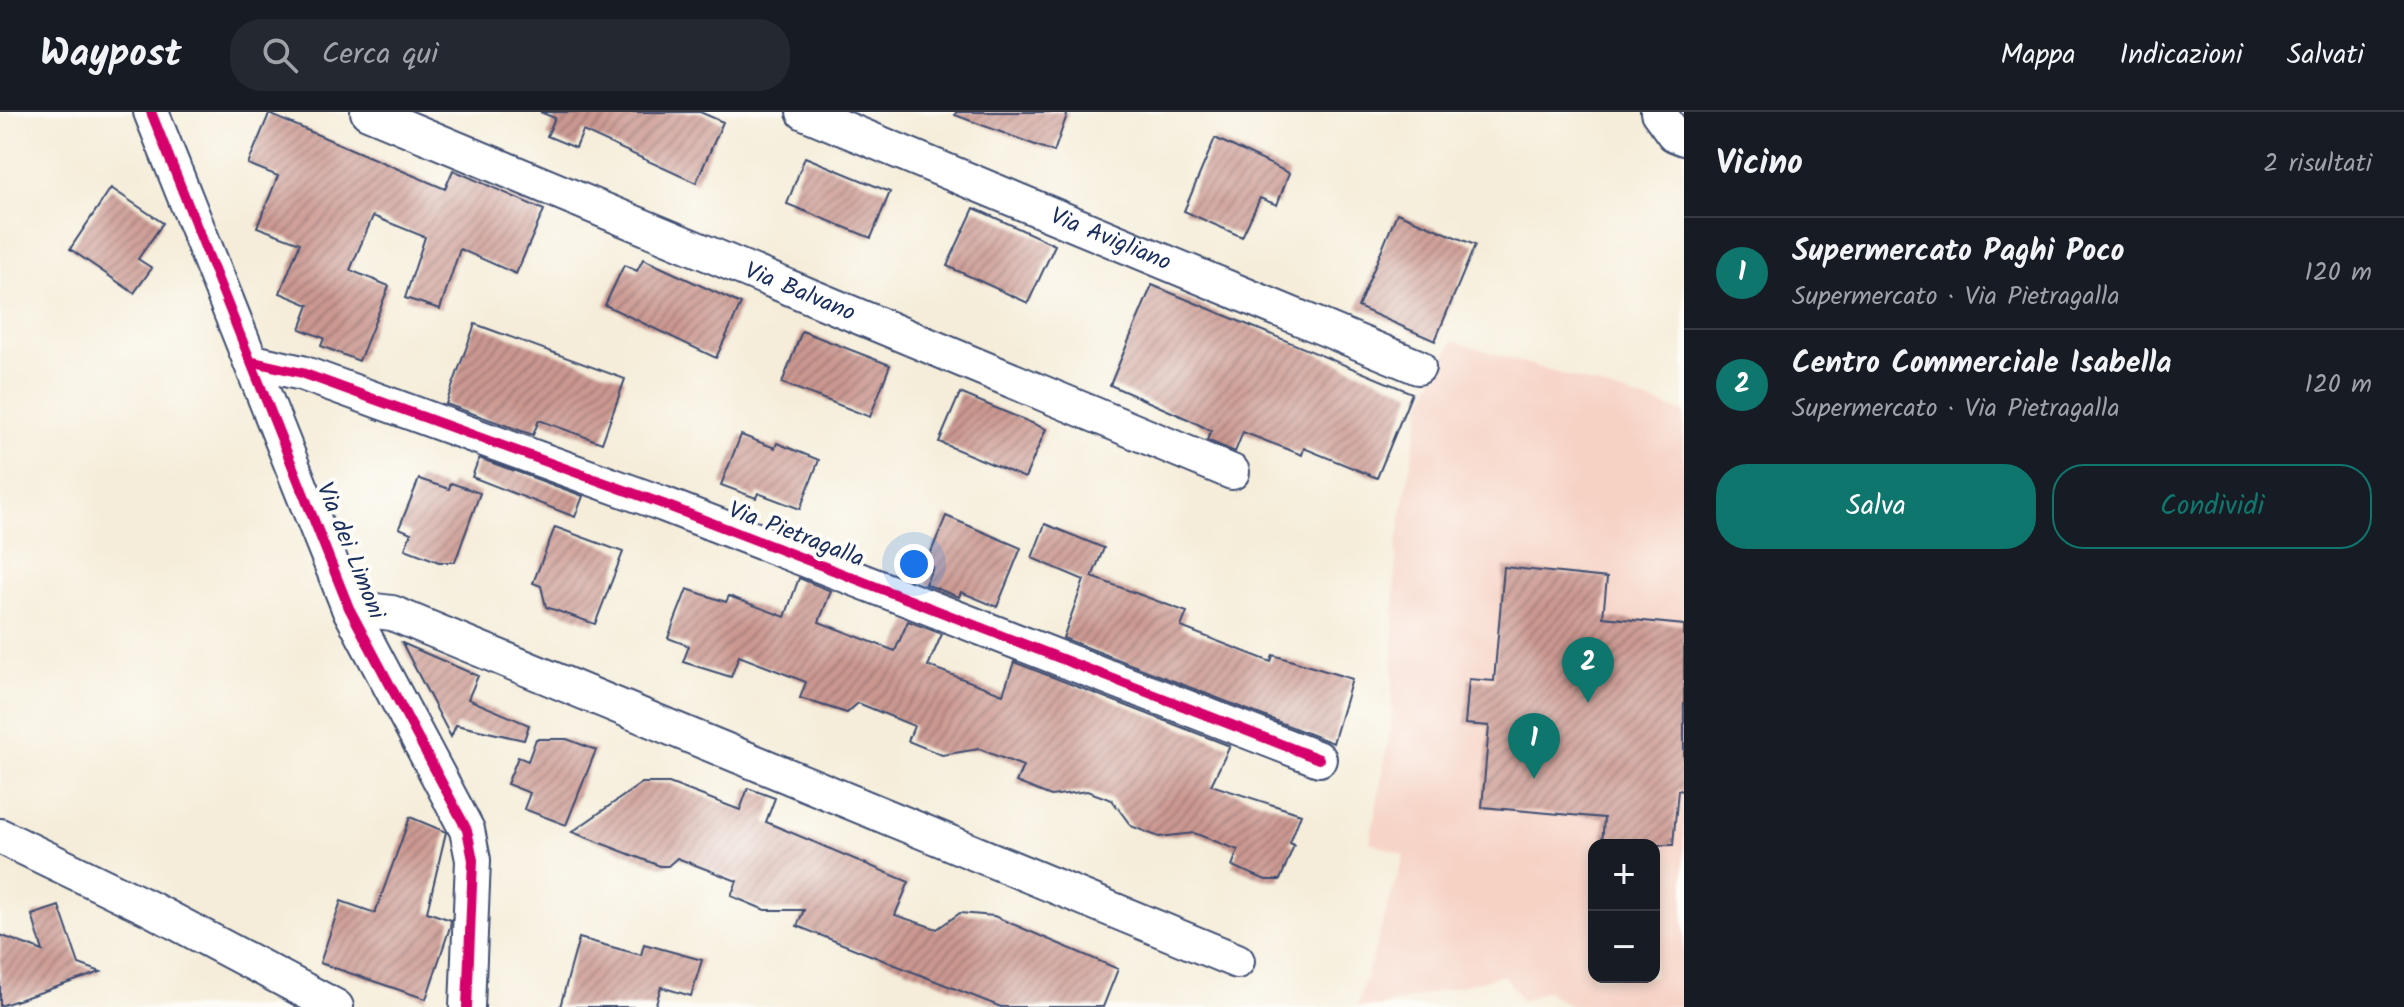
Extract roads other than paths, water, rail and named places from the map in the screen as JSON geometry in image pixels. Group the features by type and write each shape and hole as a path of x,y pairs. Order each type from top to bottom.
{"street":[{"name":"Via dei Limoni","path":"151,112 171,167 254,362 349,608 467,830 473,860 467,1007"},
{"name":"Via Balvano","path":"368,112 1232,472"},
{"name":"Via Avigliano","path":"804,112 1418,367"},
{"path":"1658,112 1674,134 1684,138"},
{"name":"Via Pietragalla","path":"254,362 302,373 648,499 1319,759"},
{"path":"349,608 392,613 1237,961"},
{"path":"0,836 149,908 336,1007"}],"place":[{"name":"Centro Commerciale Isabella","path":"1588,703"},
{"name":"Supermercato Paghi Poco","path":"1534,779"}]}
